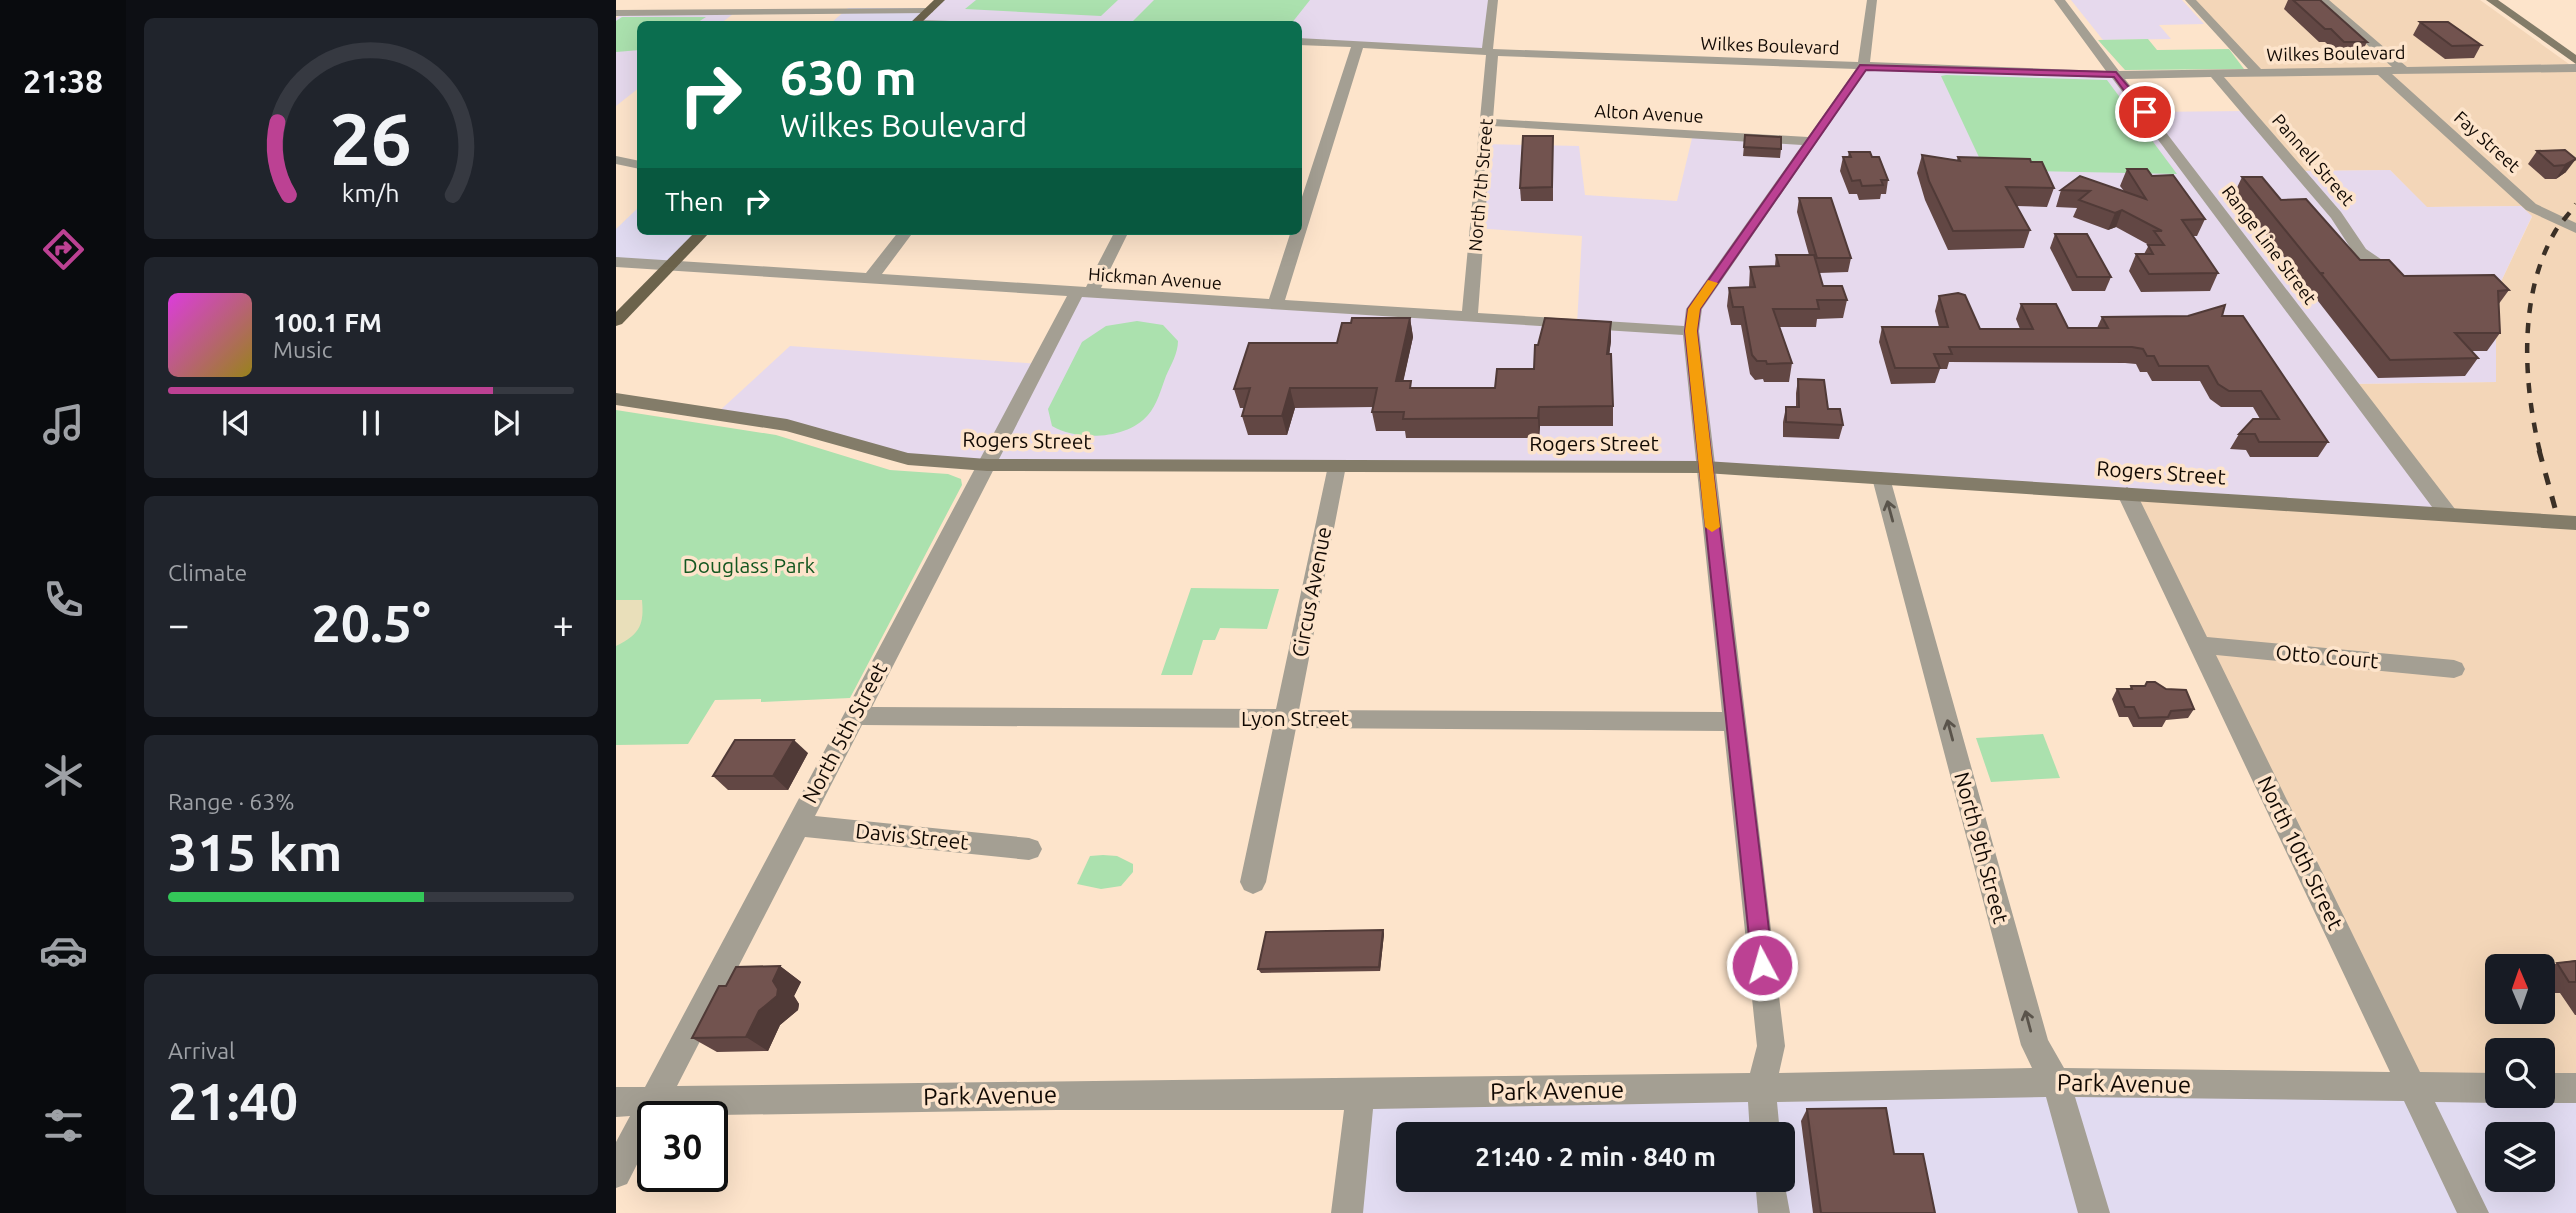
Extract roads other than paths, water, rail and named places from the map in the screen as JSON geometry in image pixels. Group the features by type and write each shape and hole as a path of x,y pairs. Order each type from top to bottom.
{"main road":[{"path":"917,21 940,0"},
{"path":"616,321 700,235"}],"street":[{"path":"617,13 636,0"},
{"name":"North 7th Street","path":"1470,317 1493,0"},
{"path":"1764,1122 1761,1086 1771,1046 1737,722 1691,331 1694,309 1863,67 1872,0"},
{"name":"Range Line Street","path":"2059,0 2448,514"},
{"path":"2190,0 2258,73"},
{"path":"2322,0 2404,71"},
{"path":"2491,0 2576,60"},
{"path":"617,13 929,10"},
{"path":"788,21 799,12"},
{"name":"Wilkes Boulevard","path":"1302,41 1490,52 2116,75 2576,68"},
{"path":"1302,221 1358,44"},
{"name":"Fay Street","path":"2381,71 2531,207 2576,229"},
{"name":"Pannell Street","path":"2214,74 2336,215 2341,228 2368,259 2383,267"},
{"name":"Alton Avenue","path":"1486,121 1810,141"},
{"path":"620,161 637,150"},
{"path":"870,279 904,235"},
{"name":"North 5th Street","path":"653,1101 987,465 1083,294 1120,235"},
{"path":"1275,306 1297,235"},
{"name":"Hickman Avenue","path":"616,262 1691,331"},
{"name":"Rogers Street","path":"616,399 787,425 908,459 987,465 1705,467 2576,523"},
{"name":"Circus Avenue","path":"1253,882 1337,466"},
{"name":"North 9th Street","path":"1881,478 2035,1045 2056,1083 2094,1213"},
{"name":"North 10th Street","path":"2127,494 2473,1213"},
{"name":"Otto Court","path":"2200,645 2455,669"},
{"name":"Lyon Street","path":"854,716 1737,722"},
{"name":"Davis Street","path":"796,825 1029,849"},
{"name":"Park Avenue","path":"710,1101 1057,1095 1360,1095 2056,1083 2485,1088"},
{"path":"2555,1088 2576,1088"},
{"path":"1347,1213 1360,1095"},
{"name":"Park Avenue","path":"616,1102 637,1102"},
{"name":"North 5th Street","path":"616,1173 637,1132"},
{"path":"1771,1192 1773,1213"}],"railway":[{"path":"2540,452 2530,397 2527,339 2530,310 2544,255 2556,230 2576,204"},
{"path":"2539,450 2555,508"}],"park label":[{"name":"Douglass Park","path":"749,566"}]}
